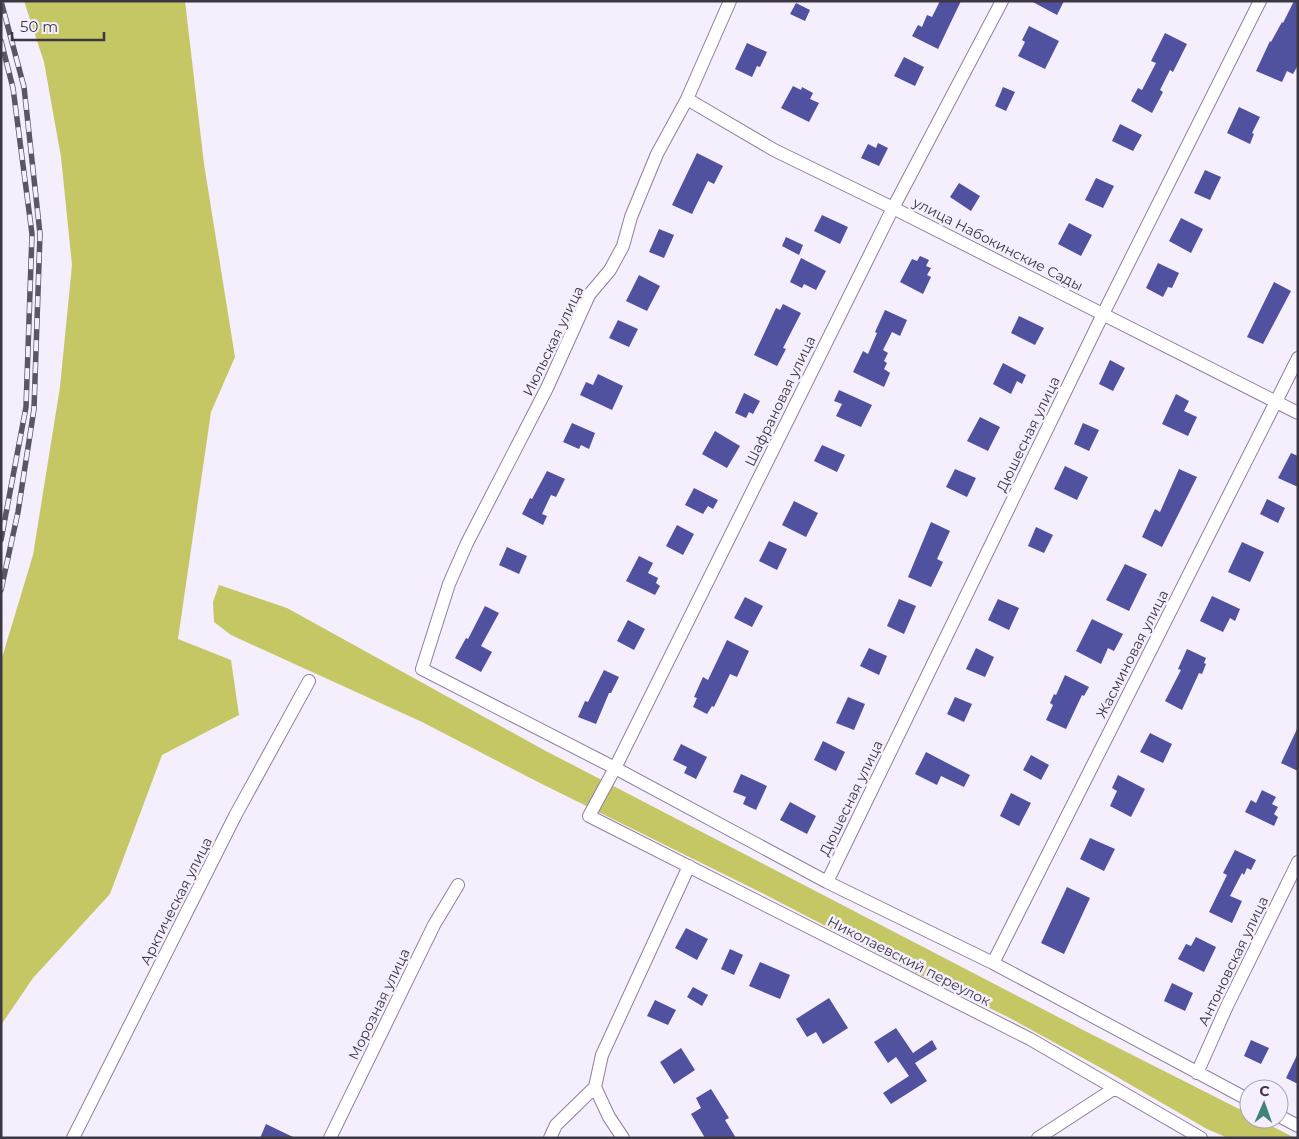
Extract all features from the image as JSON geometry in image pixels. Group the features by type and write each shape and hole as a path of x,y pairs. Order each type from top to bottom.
{"street":[{"name":"Июльская улица","path":"615,768 422,669 448,584 467,542 548,388 589,295 610,270 622,246 657,154 687,99 730,1"},
{"name":"Шафрановая улица","path":"589,816 615,768 893,208 1002,1"},
{"name":"Дюшесная улица","path":"827,882 1103,314 1260,1"},
{"name":"улица Набокинские Сады","path":"687,99 774,150 893,208 1298,413"},
{"name":"Жасминовая улица","path":"993,963 1298,358"},
{"name":"Арктическая улица","path":"74,1138 235,816 310,681"},
{"path":"615,768 827,882 993,963 1239,1095"},
{"name":"Николаевский переулок","path":"589,816 1030,1039 1201,1138"},
{"name":"Антоновская улица","path":"1197,1073 1227,1006 1298,862"},
{"path":"623,1138 609,1116 596,1087 602,1055 688,866"},
{"name":"Морозная улица","path":"330,1138 434,925 458,885"},
{"path":"550,1138 556,1125 596,1087"},
{"path":"1038,1138 1115,1088"}],"shaded area":[{"path":"24,1 185,1 204,164 235,357 211,412 178,639 231,660 239,715 162,755 110,894 33,978 1,1025 1,661 33,555 60,387 72,265 61,157 44,62"},
{"path":"219,585 287,608 544,750 1239,1109 1239,1129 1277,1129 1295,1138 1228,1138 1207,1129 1006,1016 920,975 762,893 422,722 231,635 214,622 213,602"}],"building":[{"path":"940,1 961,1 938,49 912,36 918,25 922,27 927,15 932,17"},
{"path":"1031,1 1064,1 1057,15"},
{"path":"1294,1 1298,1 1298,65 1293,74 1287,71 1282,82 1256,71 1270,41 1283,23"},
{"path":"796,3 810,10 805,21 790,14"},
{"path":"1029,26 1059,41 1045,69 1018,56 1025,42 1022,40"},
{"path":"1165,33 1187,44 1173,72 1170,70 1160,90 1163,92 1152,113 1131,101 1138,88 1142,90 1156,63 1151,61"},
{"path":"747,43 767,52 760,67 757,66 752,77 735,69"},
{"path":"904,57 924,67 915,86 894,76"},
{"path":"793,86 801,90 802,87 813,93 810,99 819,103 809,122 781,108"},
{"path":"1003,87 1015,92 1006,111 995,106"},
{"path":"1239,107 1260,117 1252,133 1254,134 1250,144 1227,133"},
{"path":"1120,124 1142,135 1133,151 1112,141"},
{"path":"878,143 888,148 879,166 861,158 868,144 876,148"},
{"path":"697,153 723,166 714,184 708,181 692,214 672,205"},
{"path":"1205,170 1221,177 1210,200 1194,193"},
{"path":"1096,178 1114,186 1103,208 1085,200"},
{"path":"959,183 980,196 971,211 950,197"},
{"path":"822,215 848,227 840,244 814,231"},
{"path":"1181,218 1203,229 1191,253 1169,241"},
{"path":"1069,223 1092,235 1081,256 1058,244"},
{"path":"659,229 674,235 664,258 649,252"},
{"path":"786,237 803,245 799,255 782,246"},
{"path":"920,256 929,260 926,266 931,268 927,275 931,277 923,294 900,282 912,259 917,261"},
{"path":"801,258 826,271 816,290 804,284 802,288 790,282"},
{"path":"1158,263 1179,273 1172,288 1168,287 1163,297 1146,288"},
{"path":"639,275 660,286 647,311 626,301"},
{"path":"1274,282 1291,291 1263,344 1247,337"},
{"path":"783,304 801,313 783,348 786,349 777,366 754,355 776,308 780,310"},
{"path":"885,310 907,320 900,336 892,332 883,350 888,353 884,361 887,363 884,369 890,373 884,387 853,372 863,351 868,354"},
{"path":"1019,316 1044,328 1035,345 1011,333"},
{"path":"618,320 638,329 629,347 609,338"},
{"path":"1110,360 1125,368 1113,391 1099,384"},
{"path":"1003,363 1026,375 1022,384 1017,381 1011,394 993,384"},
{"path":"598,374 623,386 612,410 580,395 586,382 593,385"},
{"path":"839,390 872,405 861,427 836,416 842,404 834,401"},
{"path":"744,393 760,401 753,414 749,412 746,418 735,413"},
{"path":"1176,394 1189,401 1184,411 1197,417 1188,436 1162,424"},
{"path":"980,417 1000,427 988,451 967,441"},
{"path":"572,423 595,433 589,449 581,445 579,449 563,442"},
{"path":"1083,423 1099,430 1089,451 1074,444"},
{"path":"715,431 740,446 727,468 702,454"},
{"path":"822,445 845,455 837,472 814,461"},
{"path":"1291,453 1298,456 1298,487 1278,478"},
{"path":"1065,466 1088,477 1077,500 1054,489"},
{"path":"955,469 976,478 967,497 946,487"},
{"path":"1179,469 1197,477 1162,547 1142,537 1155,509 1160,512"},
{"path":"547,471 565,479 556,497 551,495 542,514 547,516 543,525 522,514"},
{"path":"694,488 718,500 713,509 708,506 703,514 685,505"},
{"path":"1267,499 1285,508 1278,523 1260,514"},
{"path":"794,501 818,513 806,537 782,525"},
{"path":"931,522 950,531 937,559 943,562 931,587 908,577"},
{"path":"677,525 694,534 683,555 666,546"},
{"path":"1036,527 1053,535 1044,553 1028,546"},
{"path":"769,541 787,549 777,570 759,561"},
{"path":"1242,542 1264,552 1250,582 1228,572"},
{"path":"507,547 527,556 519,574 499,565"},
{"path":"639,556 653,563 648,573 658,578 656,583 660,586 655,595 626,581"},
{"path":"1125,564 1147,574 1129,611 1106,600"},
{"path":"1212,596 1240,609 1235,621 1230,618 1223,632 1200,621"},
{"path":"745,597 763,606 752,627 734,618"},
{"path":"899,599 916,606 904,634 887,626"},
{"path":"998,599 1019,608 1009,630 988,620"},
{"path":"485,606 499,613 481,646 492,652 481,672 455,658 466,638 468,639"},
{"path":"1092,619 1123,634 1114,651 1108,648 1101,664 1076,651"},
{"path":"628,620 645,629 634,650 617,641"},
{"path":"727,640 749,651 737,677 730,674 714,707 712,706 707,714 693,707 697,698 694,697 703,677 708,680"},
{"path":"869,648 887,656 879,675 860,666"},
{"path":"976,648 994,657 985,677 966,669"},
{"path":"1187,649 1206,658 1204,663 1206,664 1202,674 1199,673 1182,710 1165,701 1181,670 1178,669"},
{"path":"604,670 619,677 611,693 609,693 596,724 578,717 585,701 588,702"},
{"path":"1065,675 1089,687 1084,696 1082,695 1066,729 1046,720 1053,705 1050,703 1054,694 1056,695"},
{"path":"848,697 865,704 854,730 836,723"},
{"path":"955,697 972,704 964,722 947,714"},
{"path":"1298,727 1298,771 1281,763"},
{"path":"1150,733 1172,744 1163,763 1140,752"},
{"path":"823,741 845,752 836,771 814,760"},
{"path":"681,744 707,757 696,779 684,773 687,767 673,760"},
{"path":"926,752 970,775 964,787 941,776 937,785 915,774"},
{"path":"1031,755 1049,765 1041,780 1023,770"},
{"path":"741,774 767,786 756,810 743,804 746,797 733,792"},
{"path":"1118,775 1145,789 1131,817 1110,806 1117,791 1112,788"},
{"path":"1262,790 1276,797 1272,804 1278,807 1274,814 1278,817 1274,826 1245,812 1251,800 1256,803"},
{"path":"1011,793 1031,803 1019,826 1000,816"},
{"path":"790,802 816,816 807,834 780,820"},
{"path":"1090,838 1115,849 1104,871 1080,859"},
{"path":"1235,850 1256,860 1251,870 1247,868 1244,875 1242,873 1230,896 1242,901 1232,923 1209,912 1227,875 1223,873"},
{"path":"1067,887 1090,898 1064,954 1041,943"},
{"path":"686,928 708,939 697,960 675,948"},
{"path":"1196,937 1216,947 1204,972 1178,959 1186,944 1191,946"},
{"path":"730,949 743,955 734,975 721,969"},
{"path":"760,962 790,975 780,999 749,986"},
{"path":"1172,983 1193,993 1185,1011 1164,1001"},
{"path":"693,987 708,995 702,1006 687,997"},
{"path":"829,998 848,1028 823,1044 816,1032 807,1037 796,1019"},
{"path":"655,1000 676,1010 668,1025 647,1016"},
{"path":"896,1028 913,1053 932,1040 937,1049 915,1063 927,1081 891,1104 883,1093 909,1076 896,1057 888,1063 874,1042"},
{"path":"1251,1040 1269,1048 1261,1064 1244,1056"},
{"path":"681,1048 695,1070 674,1084 660,1062"},
{"path":"1298,1053 1298,1084 1286,1078"},
{"path":"711,1089 729,1118 725,1120 736,1138 705,1138 691,1114 701,1108 696,1098"},
{"path":"266,1124 295,1138 260,1138"}],"railway":[{"path":"1,1 24,87 40,234 34,409 18,512 1,590"},
{"path":"1,41 13,88 32,234 26,407 1,540"}]}
